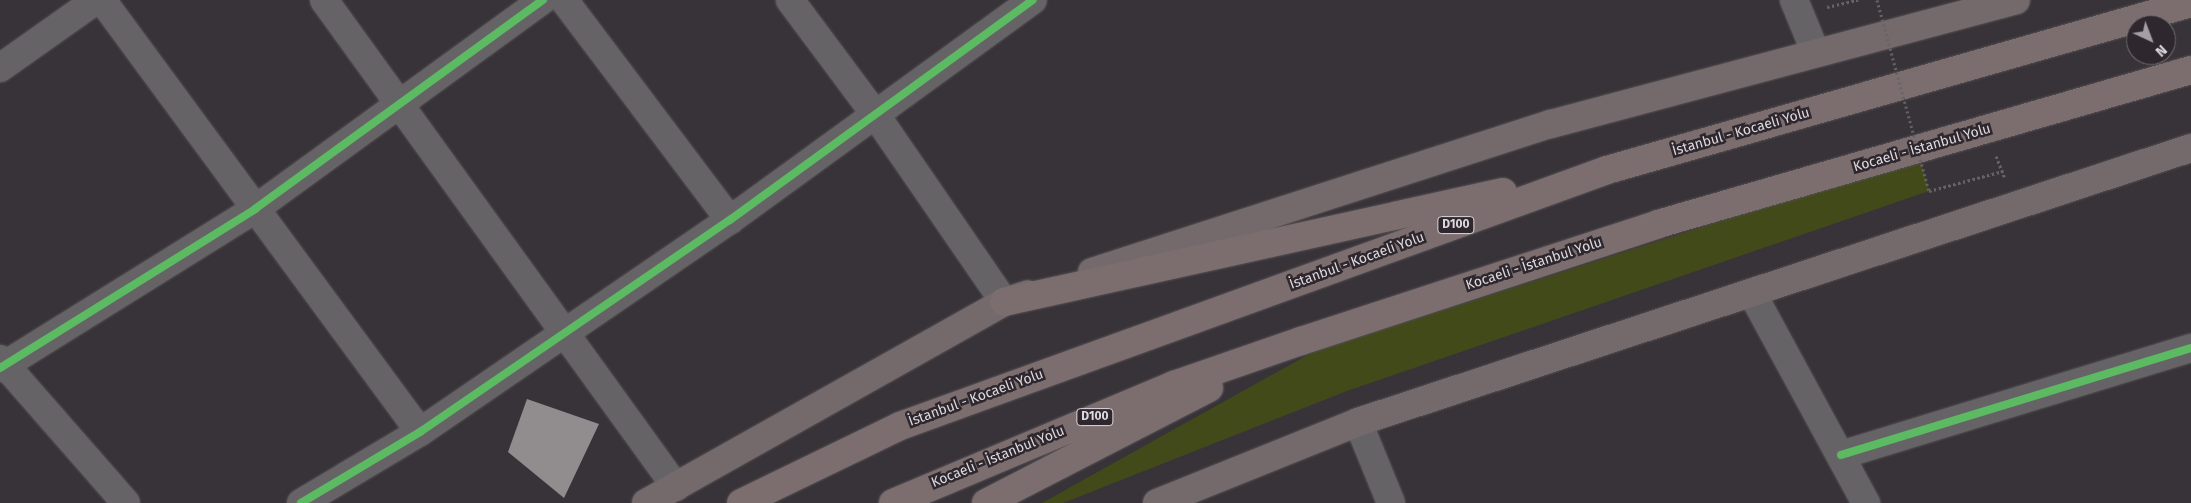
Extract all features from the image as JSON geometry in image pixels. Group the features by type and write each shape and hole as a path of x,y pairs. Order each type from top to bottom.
{"highway":[{"name":"İstanbul - Kocaeli Yolu","path":"741,503 900,426 1607,170 2191,4"},
{"name":"Kocaeli - İstanbul Yolu","path":"893,503 1174,385 1301,340 1658,224 2191,70"},
{"path":"1004,302 1607,170"},
{"path":"986,503 1301,340"}],"main road":[{"path":"646,503 1004,302 1551,124 1815,52 2016,0"},
{"path":"1156,503 1358,422 1753,295 2191,148"}],"street":[{"path":"0,68 96,0"},
{"path":"102,0 420,432"},
{"path":"324,0 676,487"},
{"path":"126,503 1,364 255,210 543,0"},
{"path":"564,0 730,220"},
{"path":"790,0 875,114 1004,302"},
{"path":"301,503 420,432 563,332 730,220 1033,0"},
{"path":"1794,0 1815,52"},
{"path":"1753,295 1866,503"},
{"path":"1841,455 2191,348"},
{"path":"1358,422 1391,503"}],"path":[{"path":"1826,8 1858,0"},
{"path":"1877,0 1929,191 2003,171"}],"green space":[{"path":"1920,157 1929,191 1347,391 1063,503 1042,503 1313,352"}],"building":[{"path":"527,399 599,424 564,498 508,452"}],"cycle path":[{"path":"0,368 255,209 543,0"},
{"path":"301,503 420,432 730,220 1033,0"},
{"path":"1841,455 2191,348"}]}
